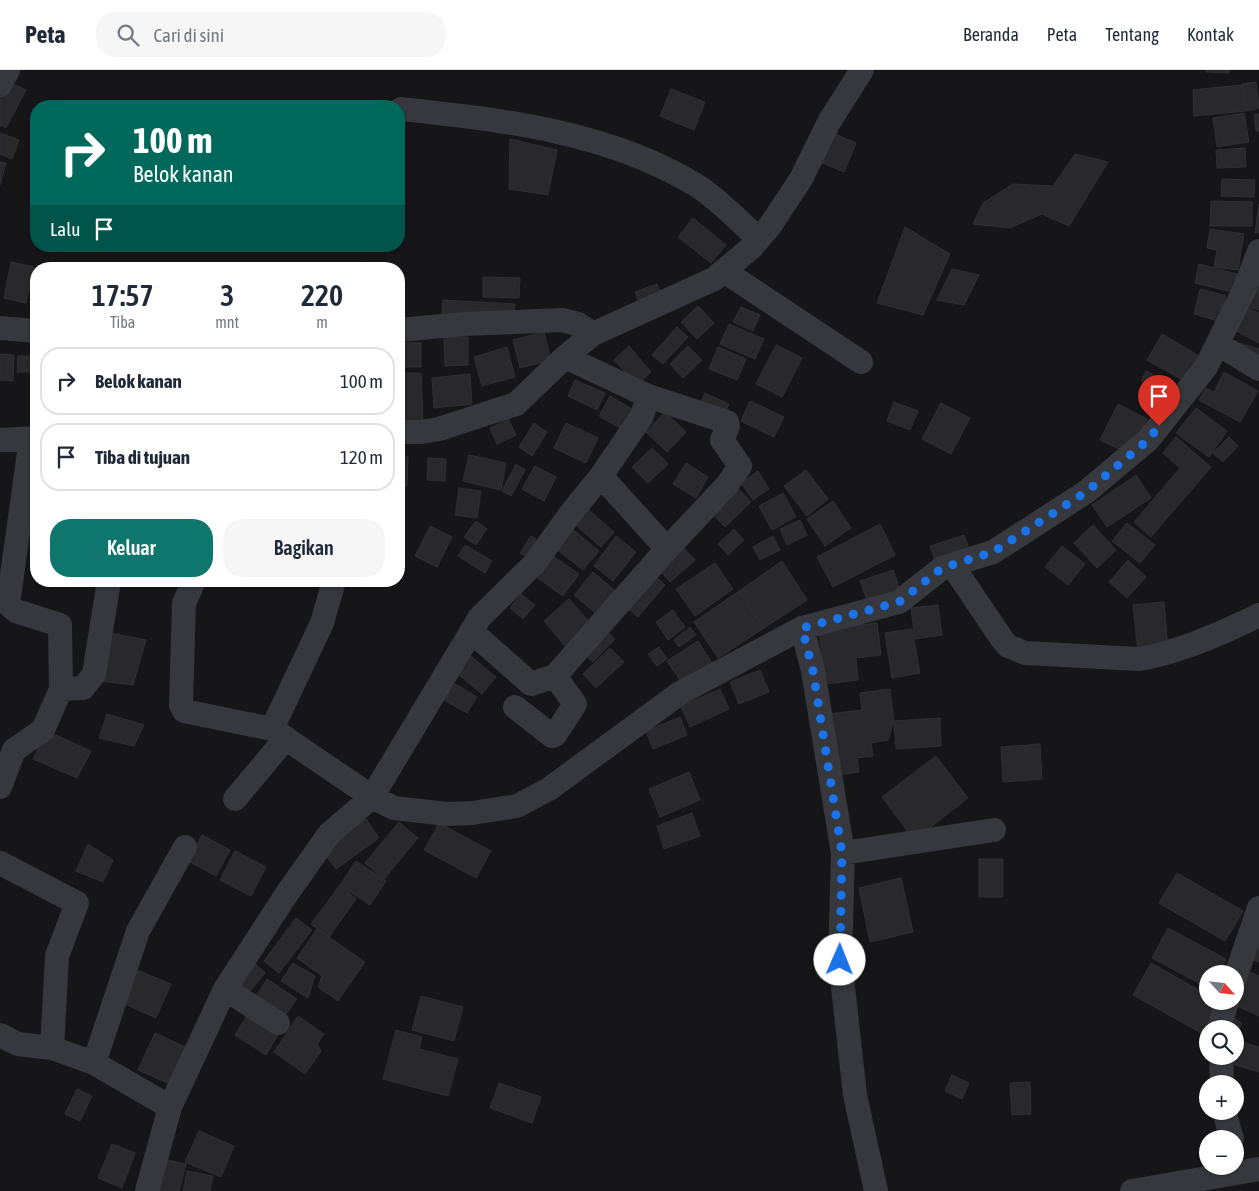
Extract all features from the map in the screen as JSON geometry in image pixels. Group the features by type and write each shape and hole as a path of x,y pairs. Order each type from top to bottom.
{"street":[{"path":"0,85 8,70"},
{"path":"405,432 439,429 516,404 565,357 593,334 714,279 759,239 800,179 829,122 862,70"},
{"path":"405,109 482,118 562,132 642,158 697,185 759,239"},
{"path":"191,587 184,603 182,708 184,711 279,734 372,797 394,808 422,813 472,813 517,806 549,789 680,693 802,628 899,602 942,568 993,552 1086,492 1148,440 1206,368 1246,288 1259,251"},
{"path":"724,271 861,362"},
{"path":"405,329 464,324 562,320 578,324 593,334"},
{"path":"0,328 30,330"},
{"path":"1218,344 1259,370"},
{"path":"471,631 531,684 556,676 667,548 727,485 740,466 722,440 728,426 727,422 648,396 565,357"},
{"path":"147,1191 170,1107 225,989 329,834 372,797 480,617 534,564 601,476 642,416 648,396"},
{"path":"0,440 30,438"},
{"path":"0,787 14,750 43,730 61,689 60,625 16,611 8,604 30,464"},
{"path":"601,476 667,548"},
{"path":"952,565 1002,639 1008,646 1026,653 1138,659 1171,651 1259,615"},
{"path":"61,689 83,688 94,674 108,587"},
{"path":"235,799 279,734 322,623 332,587"},
{"path":"802,628 813,671 842,853 840,960 855,1095 876,1191"},
{"path":"515,707 552,736 555,735 575,705 556,676"},
{"path":"842,853 994,830"},
{"path":"94,1063 138,931 185,847"},
{"path":"0,863 77,903 57,956 52,1048"},
{"path":"1239,965 1259,908"},
{"path":"225,989 278,1023"},
{"path":"0,1036 18,1044 52,1048 94,1063 170,1107"},
{"path":"1132,1191 1250,1171"}],"building":[{"path":"1206,70 1229,70 1229,73 1206,72"},
{"path":"8,81 26,90 6,128 0,125 0,96"},
{"path":"1256,82 1259,108 1247,111 1242,84"},
{"path":"1241,85 1246,111 1194,116 1193,90"},
{"path":"671,89 705,102 694,130 660,116"},
{"path":"1244,113 1249,142 1217,147 1213,118"},
{"path":"1259,114 1259,131 1256,131 1254,115"},
{"path":"830,132 856,143 844,172 818,161"},
{"path":"0,133 19,140 12,159 0,154"},
{"path":"510,139 557,150 548,195 509,189"},
{"path":"1245,148 1246,167 1217,168 1216,150"},
{"path":"1075,154 1108,162 1069,226 1042,214 1010,228 973,224 983,203 1013,184 1053,186"},
{"path":"0,162 6,163 0,185"},
{"path":"1222,179 1255,180 1254,197 1221,196"},
{"path":"1211,201 1252,202 1252,226 1210,226"},
{"path":"1259,204 1259,233 1255,233"},
{"path":"693,218 726,245 711,263 678,237"},
{"path":"905,227 950,254 923,315 877,303"},
{"path":"1210,229 1244,234 1238,270 1214,267 1217,250 1207,248"},
{"path":"11,262 30,266 30,285 26,303 4,298"},
{"path":"1199,264 1237,274 1232,292 1195,283"},
{"path":"952,269 979,275 964,305 937,300"},
{"path":"1259,276 1259,310 1247,306"},
{"path":"483,277 520,278 519,298 483,297"},
{"path":"657,284 663,300 640,308 635,292"},
{"path":"1200,289 1226,296 1218,321 1194,314"},
{"path":"443,300 515,304 514,321 442,317"},
{"path":"1243,305 1259,313 1259,343 1231,328"},
{"path":"698,306 714,323 697,339 681,322"},
{"path":"741,307 760,315 753,331 733,322"},
{"path":"729,324 764,339 755,359 720,344"},
{"path":"677,327 688,337 663,364 652,355"},
{"path":"544,332 551,360 520,368 513,340"},
{"path":"1162,334 1201,357 1186,382 1147,360"},
{"path":"444,337 468,337 468,365 445,366"},
{"path":"405,343 421,343 421,367 405,367"},
{"path":"1239,343 1259,349 1259,360"},
{"path":"776,345 802,358 782,397 756,384"},
{"path":"629,346 651,372 637,385 614,360"},
{"path":"688,346 702,360 683,378 670,364"},
{"path":"507,347 515,377 482,386 474,357"},
{"path":"718,347 746,359 737,380 709,369"},
{"path":"0,354 14,355 13,381 0,380"},
{"path":"18,356 30,356 30,372 17,372"},
{"path":"1146,371 1178,387 1172,398 1141,381"},
{"path":"1224,372 1258,391 1240,422 1199,400 1206,388 1214,392"},
{"path":"405,373 421,373 423,424 405,425"},
{"path":"470,374 472,404 434,408 432,378"},
{"path":"575,380 605,393 597,410 568,396"},
{"path":"705,393 729,404 723,417 699,406"},
{"path":"610,396 636,411 625,431 599,416"},
{"path":"750,401 784,417 774,437 741,421"},
{"path":"894,402 918,411 910,430 887,421"},
{"path":"941,403 970,418 951,454 922,439"},
{"path":"1118,404 1147,419 1129,454 1100,440"},
{"path":"1196,408 1227,431 1209,457 1176,433"},
{"path":"665,412 686,432 667,452 646,432"},
{"path":"508,419 516,435 497,444 490,428"},
{"path":"534,423 547,432 532,456 519,447"},
{"path":"566,423 598,438 586,463 554,448"},
{"path":"1176,437 1211,467 1151,537 1134,522 1180,468 1163,453"},
{"path":"1229,437 1238,446 1223,462 1213,453"},
{"path":"652,448 668,464 648,483 632,467"},
{"path":"469,455 506,463 501,490 463,481"},
{"path":"405,457 408,457 407,486 405,486"},
{"path":"428,458 446,459 445,481 427,480"},
{"path":"686,463 708,477 696,498 673,484"},
{"path":"516,464 525,470 511,496 502,491"},
{"path":"535,466 556,477 544,501 522,489"},
{"path":"806,470 828,499 807,516 784,486"},
{"path":"758,471 769,489 753,500 741,483"},
{"path":"1136,475 1151,498 1107,527 1092,505"},
{"path":"735,485 751,502 725,527 708,509"},
{"path":"459,488 481,491 477,518 455,515"},
{"path":"783,493 796,517 772,530 759,506"},
{"path":"833,501 851,528 825,546 807,519"},
{"path":"585,507 614,532 601,547 572,522"},
{"path":"800,520 807,535 787,545 780,529"},
{"path":"476,521 487,529 476,545 464,537"},
{"path":"1127,523 1155,545 1140,563 1112,541"},
{"path":"880,524 895,555 833,587 817,557"},
{"path":"1093,525 1116,550 1097,568 1074,543"},
{"path":"430,526 452,537 437,567 415,556"},
{"path":"571,528 599,551 583,570 555,548"},
{"path":"734,529 744,540 728,555 718,544"},
{"path":"964,535 970,552 936,564 930,546"},
{"path":"531,536 543,543 532,560 520,553"},
{"path":"616,536 636,552 613,581 594,566"},
{"path":"773,536 780,550 760,560 753,547"},
{"path":"465,545 492,561 485,573 458,556"},
{"path":"681,545 695,560 670,582 657,567"},
{"path":"1062,546 1085,564 1068,585 1045,567"},
{"path":"550,554 579,574 563,596 535,576"},
{"path":"1128,560 1146,577 1127,598 1109,582"},
{"path":"782,561 807,600 764,628 739,591"},
{"path":"715,563 733,589 695,616 676,589"},
{"path":"893,570 901,592 868,603 860,581"},
{"path":"593,572 619,594 600,617 574,595"},
{"path":"650,572 665,585 638,617 623,604"},
{"path":"739,591 764,628 718,658 694,622"},
{"path":"521,594 535,605 523,619 510,608"},
{"path":"569,599 592,625 567,648 544,621"},
{"path":"1164,602 1168,650 1138,653 1133,605"},
{"path":"938,605 942,635 915,639 911,608"},
{"path":"673,610 685,627 668,640 656,622"},
{"path":"877,623 881,655 856,658 858,680 825,684 819,630"},
{"path":"690,627 696,635 679,647 674,640"},
{"path":"604,629 615,639 593,662 582,652"},
{"path":"912,629 920,673 892,678 885,633"},
{"path":"106,632 146,640 133,685 100,681"},
{"path":"698,641 712,663 682,683 667,661"},
{"path":"659,647 667,659 657,666 648,654"},
{"path":"610,648 624,662 596,688 583,674"},
{"path":"467,653 496,677 482,694 453,670"},
{"path":"760,670 769,692 739,704 730,682"},
{"path":"449,680 477,697 467,713 439,697"},
{"path":"720,689 729,709 690,727 681,706"},
{"path":"890,689 894,721 888,740 871,743 873,756 857,758 859,772 836,775 828,714 862,710 860,693"},
{"path":"107,714 144,725 134,746 99,738"},
{"path":"680,717 687,735 653,749 646,731"},
{"path":"940,718 941,746 896,749 894,721"},
{"path":"47,731 91,751 77,778 33,759"},
{"path":"1040,744 1042,779 1003,782 1001,747"},
{"path":"936,756 968,798 914,840 882,797"},
{"path":"689,772 700,800 660,817 649,789"},
{"path":"692,813 700,836 664,849 657,826"},
{"path":"366,819 379,838 336,869 322,851"},
{"path":"399,822 418,838 384,879 365,863"},
{"path":"439,823 491,851 476,878 424,850"},
{"path":"202,835 230,850 216,876 188,861"},
{"path":"88,844 113,860 103,882 76,871"},
{"path":"235,851 266,867 251,896 220,880"},
{"path":"979,859 1003,859 1003,897 979,897"},
{"path":"356,861 386,881 370,905 340,885"},
{"path":"1177,873 1243,911 1225,941 1159,903"},
{"path":"901,878 913,932 870,942 859,888"},
{"path":"340,885 356,899 329,937 311,924"},
{"path":"296,918 312,930 279,973 264,961"},
{"path":"1168,928 1226,959 1223,965 1199,965 1199,983 1152,958"},
{"path":"317,929 365,962 338,1001 318,987 322,976 297,958"},
{"path":"1259,938 1259,962 1250,958"},
{"path":"252,961 265,973 246,996 232,983"},
{"path":"293,963 315,976 308,998 281,981"},
{"path":"1151,963 1199,990 1199,1010 1216,1010 1211,1020 1199,1020 1199,1032 1133,995"},
{"path":"137,970 171,984 156,1018 123,1003"},
{"path":"1248,971 1259,976 1259,1016 1244,1009 1244,981"},
{"path":"267,979 297,999 281,1021 252,1002"},
{"path":"421,996 463,1007 454,1041 412,1030"},
{"path":"248,1014 279,1033 266,1055 235,1035"},
{"path":"298,1016 324,1034 317,1044 321,1051 305,1074 274,1052"},
{"path":"1230,1016 1237,1020 1228,1020"},
{"path":"396,1030 422,1037 419,1049 458,1059 448,1096 383,1079"},
{"path":"155,1033 187,1048 170,1084 138,1070"},
{"path":"1244,1043 1259,1047 1259,1072 1236,1065 1244,1065"},
{"path":"952,1075 969,1083 962,1099 945,1091"},
{"path":"1030,1082 1031,1114 1012,1115 1010,1083"},
{"path":"499,1083 541,1097 532,1123 490,1108"},
{"path":"77,1089 92,1096 80,1121 65,1114"},
{"path":"199,1131 234,1146 221,1177 185,1162"},
{"path":"112,1144 135,1153 122,1188 98,1178"},
{"path":"164,1159 186,1164 179,1191 157,1191"},
{"path":"187,1171 213,1176 210,1191 183,1191"}],"route":[{"path":"840,960 842,853 832,780 813,671 802,628 899,602 942,568 993,552 1086,492 1148,440 1159,426"}]}
